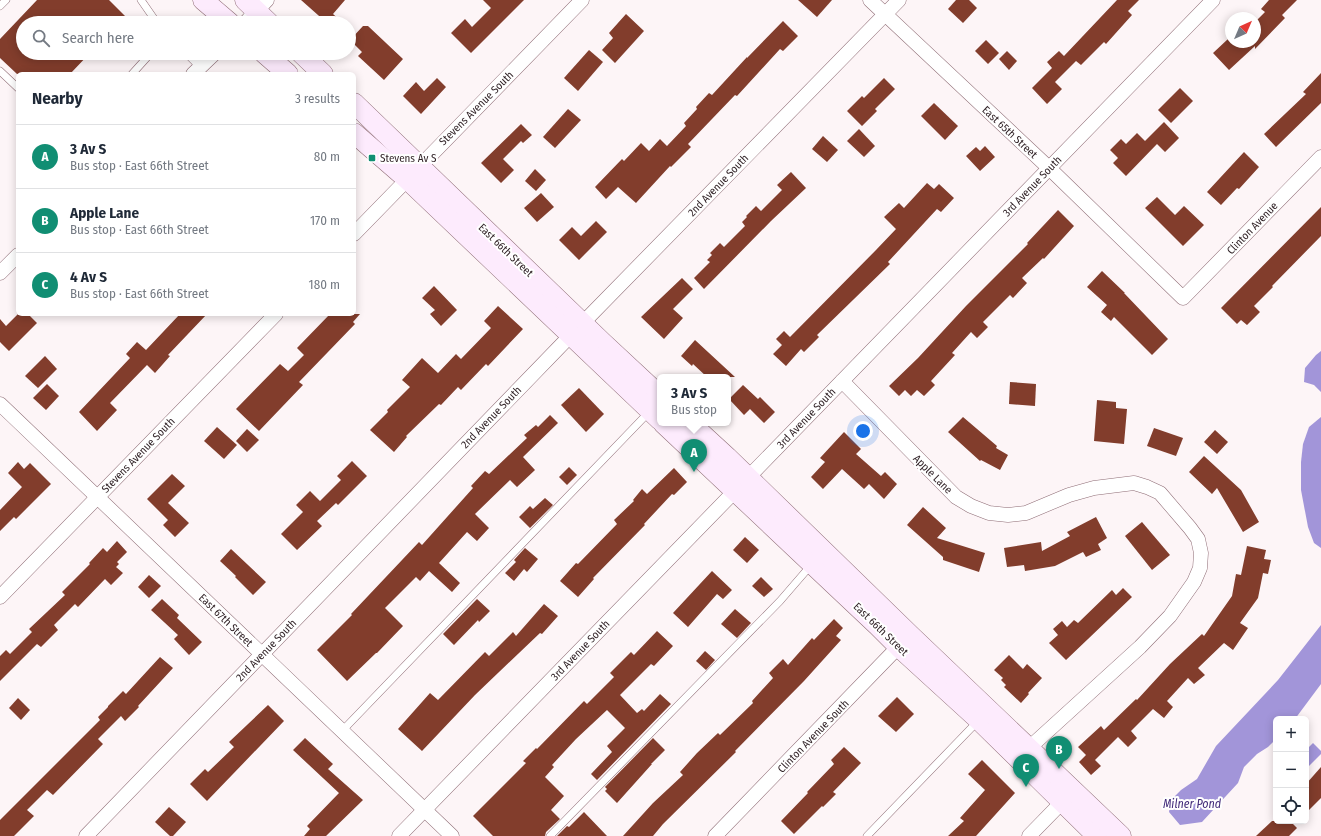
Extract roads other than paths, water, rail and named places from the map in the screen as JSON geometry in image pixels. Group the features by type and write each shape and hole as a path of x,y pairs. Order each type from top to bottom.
{"main road":[{"path":"203,0 222,16"},
{"path":"272,60 286,72"},
{"path":"308,60 321,72"},
{"name":"East 66th Street","path":"356,105 413,173 577,329 657,410"},
{"name":"East 66th Street","path":"356,134 413,173"},
{"name":"East 66th Street","path":"675,426 741,484 905,641 1029,748 1068,796 1097,836"},
{"name":"East 66th Street","path":"693,426 741,484 812,564 877,625 905,641 979,720 1068,796 1121,836"}],"street":[{"name":"Stevens Avenue South","path":"356,232 582,0"},
{"name":"East 65th Street","path":"870,0 1049,168 1183,298"},
{"name":"2nd Avenue South","path":"86,836 577,329 899,0"},
{"name":"3rd Avenue South","path":"399,836 1213,0"},
{"path":"197,71 208,60"},
{"name":"Clinton Avenue","path":"1183,298 1321,157"},
{"path":"0,273 16,257"},
{"name":"Stevens Avenue South","path":"0,597 274,316"},
{"name":"Apple Lane","path":"842,382 956,497 971,506 989,513 1008,515 1026,513 1069,494 1094,488 1134,483 1148,486 1160,493 1198,539 1201,553 1200,568 1194,582 1170,616 1140,647 1029,748"},
{"name":"East 67th Street","path":"0,404 452,836"},
{"name":"Clinton Avenue South","path":"715,836 905,641"},
{"path":"1029,836 1068,796"}],"lane":[{"path":"0,6 6,0"},
{"path":"141,0 152,16"},
{"path":"134,72 145,60"},
{"path":"190,60 197,71"},
{"path":"0,71 16,86"},
{"path":"342,731 657,412"},
{"path":"550,836 780,601 812,564"},
{"path":"867,836 979,720"}],"water":[{"path":"1321,351 1321,392 1314,385 1304,382 1305,368"},
{"path":"1321,417 1321,548 1314,543 1308,527 1301,490 1301,462 1303,444 1309,427"},
{"name":"Milner Pond","path":"1321,625 1321,684 1297,716 1273,716 1273,742 1257,754 1244,767 1238,783 1202,822 1180,825 1169,812 1171,800 1181,790 1197,779 1216,746 1278,680"},
{"path":"1313,743 1321,751 1321,754 1309,766 1309,752 1309,747"}],"place":[{"name":"Stevens Av S","path":"372,158"},
{"name":"3 Av S","path":"694,472"},
{"name":"Apple Lane","path":"1059,769"},
{"name":"4 Av S","path":"1026,787"}]}
